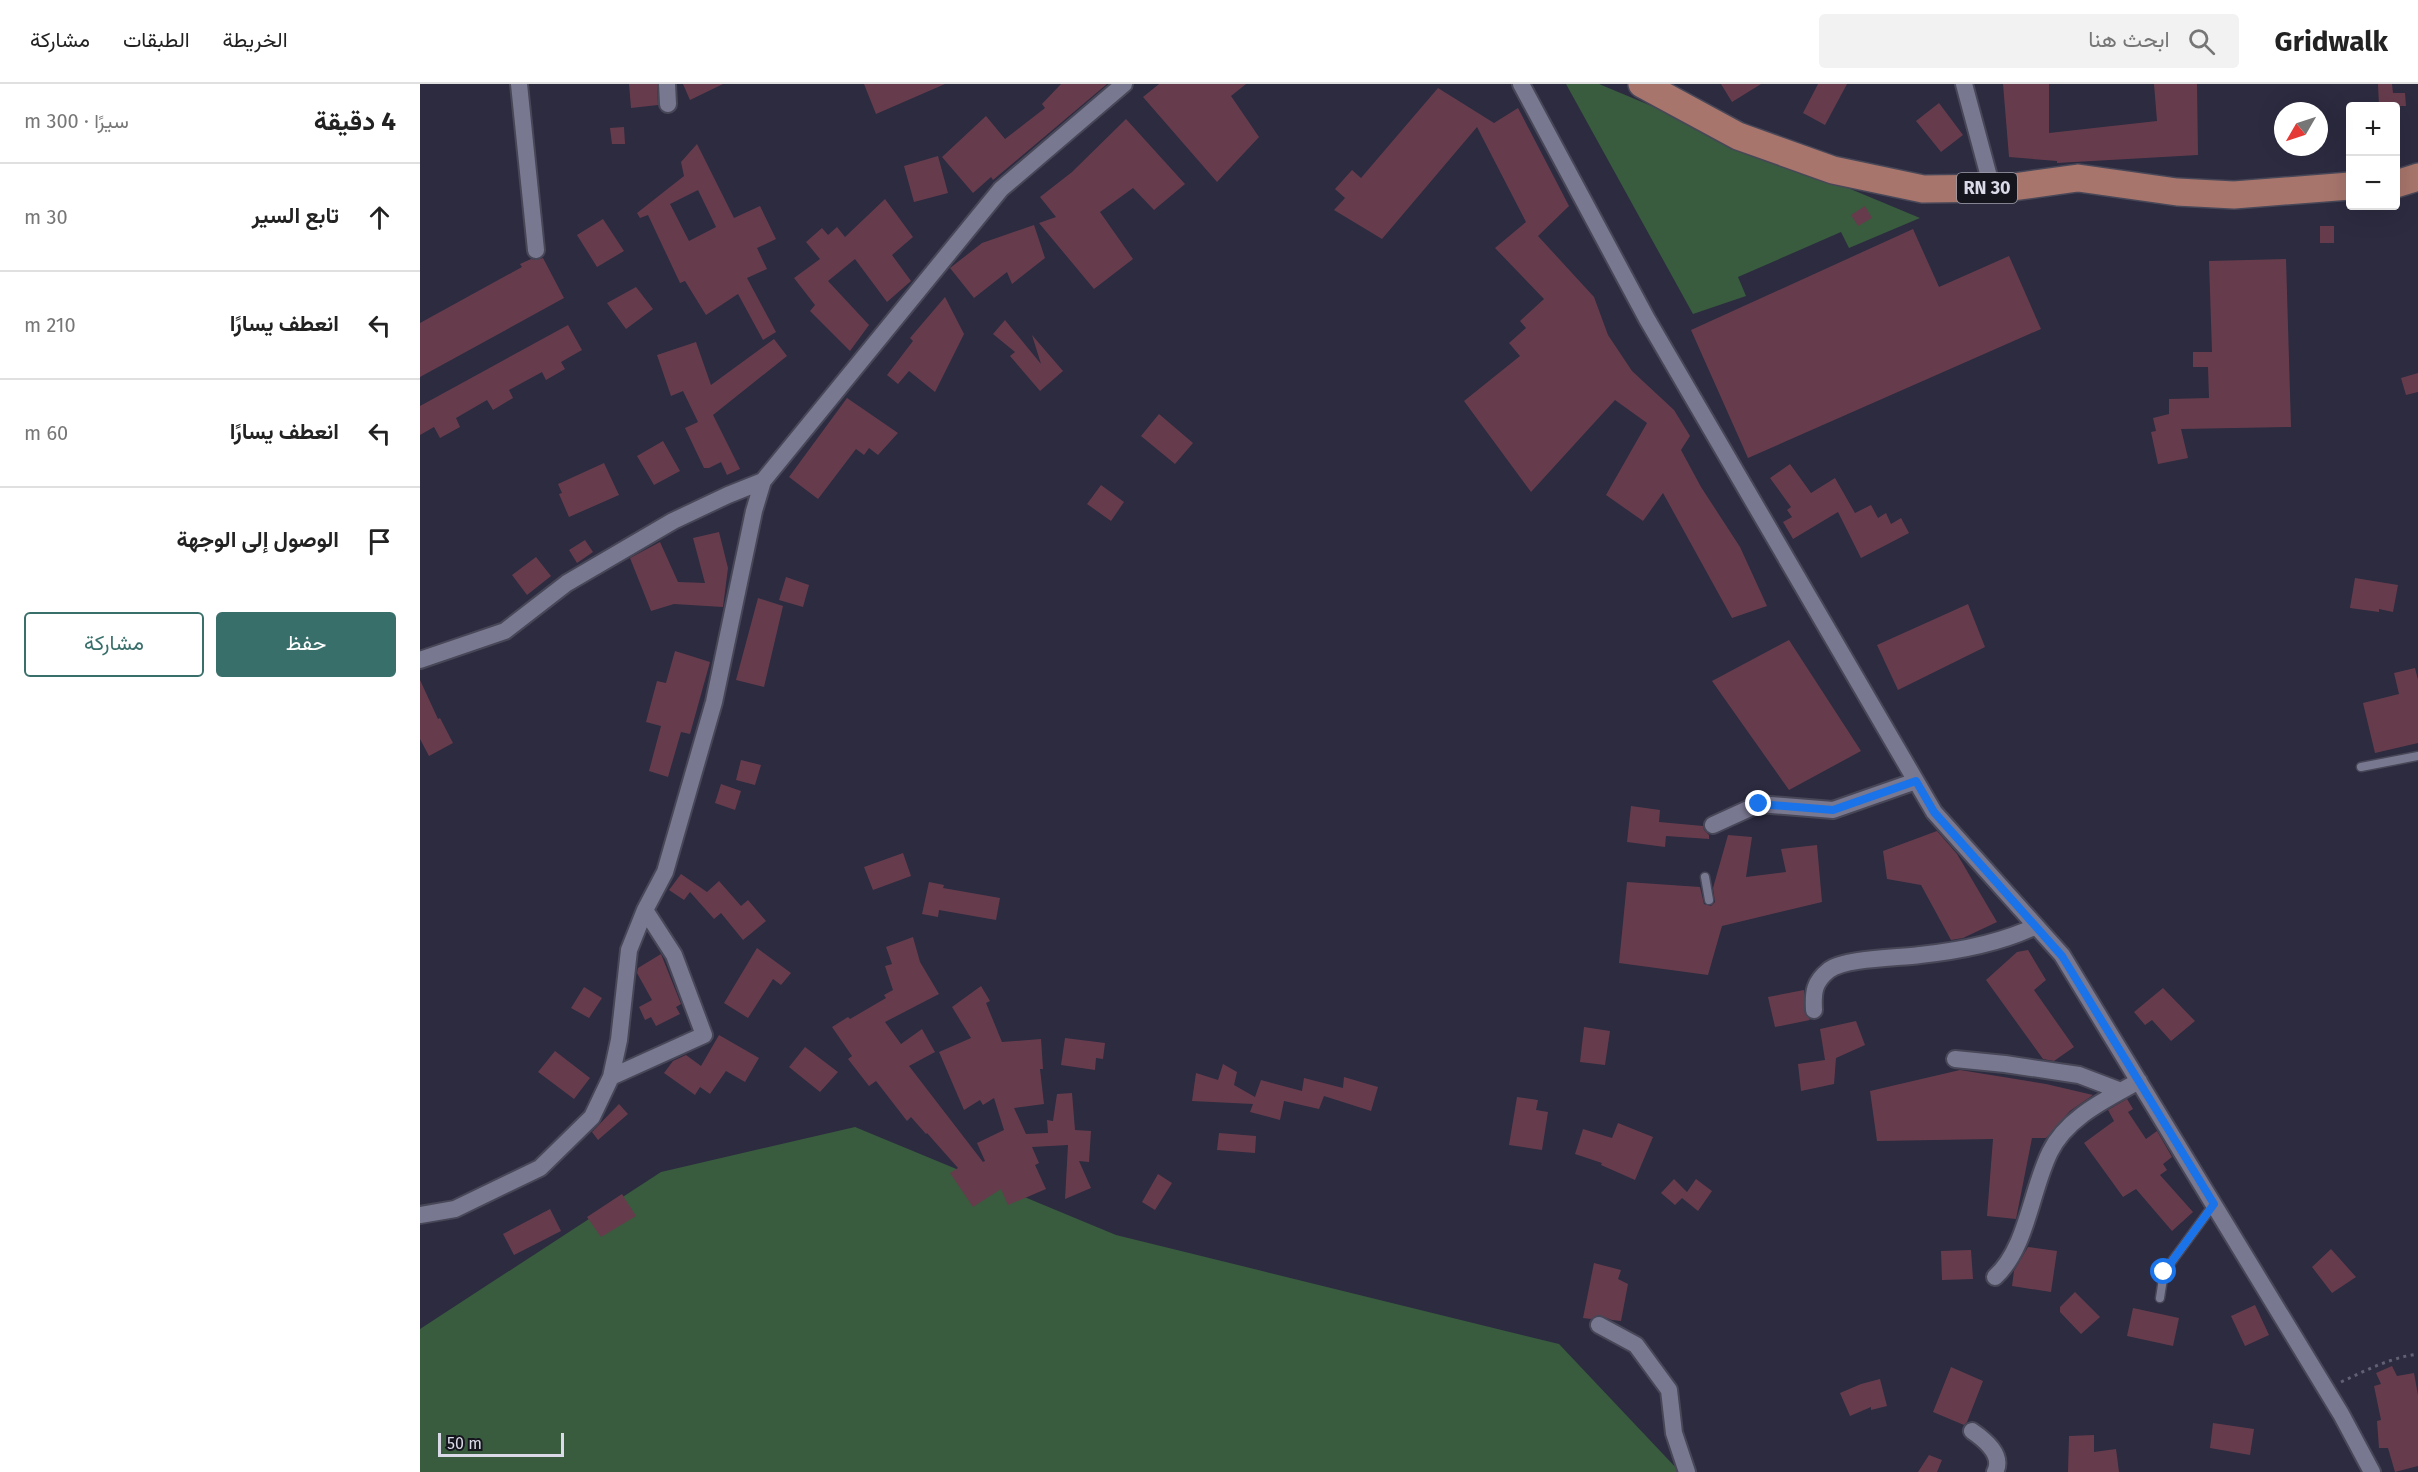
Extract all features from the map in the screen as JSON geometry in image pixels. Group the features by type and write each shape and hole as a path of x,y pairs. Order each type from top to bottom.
{"main road":[{"name":"RN 30","path":"1642,84 1738,136 1833,170 1923,189 1992,188 2078,178 2177,192 2235,195 2346,186"},
{"path":"2400,183 2418,177"}],"street":[{"path":"519,84 536,250"},
{"path":"667,84 668,104"},
{"path":"420,1215 455,1209 540,1168 592,1117 611,1077 619,1040 629,950 645,910 665,872 714,702 754,511 763,481 1001,189 1124,84"},
{"path":"1521,84 1647,320 1934,812 2062,956 2326,1390 2372,1472"},
{"path":"1964,84 1992,188"},
{"path":"420,660 505,631 567,583 673,521 763,481"},
{"path":"1713,825 1759,804 1833,810 1916,781"},
{"path":"611,1077 704,1035 674,956 645,910"},
{"path":"1814,1010 1813,990 1817,982 1831,968 1862,961 1922,955 1994,941 2015,936 2036,926"},
{"path":"1955,1059 2079,1075 2121,1091"},
{"path":"1995,1277 2013,1253 2050,1151 2063,1133 2090,1108 2139,1081"},
{"path":"1599,1325 1636,1346 1669,1390 1674,1433 1687,1472"},
{"path":"1972,1431 1986,1441 1997,1456 1995,1472"}],"lane":[{"path":"2361,767 2418,756"},
{"path":"1705,877 1709,900"},
{"path":"2160,1298 2164,1272 2214,1204"}],"path":[{"path":"2326,1390 2378,1364 2398,1357 2418,1354"}],"green space":[{"path":"1566,84 1599,84 1920,218 1849,248 1841,232 1738,277 1746,296 1693,314"},
{"path":"855,1127 1116,1235 1559,1344 1680,1472 420,1472 420,1329 661,1172"}],"building":[{"path":"629,84 657,84 658,105 631,108"},
{"path":"683,84 723,84 690,100"},
{"path":"864,84 945,84 876,114"},
{"path":"1061,84 1107,84 993,180 991,177 973,193 942,157 986,116 1005,139 1045,108 1042,104"},
{"path":"1159,84 1246,84 1231,96 1259,137 1217,182 1143,97"},
{"path":"1721,84 1761,84 1732,102"},
{"path":"1818,84 1847,84 1825,125 1803,113"},
{"path":"2003,84 2049,84 2049,133 2157,121 2154,84 2197,84 2198,155 2057,163 2057,161 2009,157"},
{"path":"2378,84 2392,84 2393,93 2405,93 2406,106 2400,106 2400,102 2379,102"},
{"path":"1438,88 1494,123 1518,108 1569,206 1538,236 1594,297 1608,335 1632,371 1674,410 1690,436 1681,450 1701,487 1740,547 1767,606 1732,618 1663,493 1643,521 1606,495 1647,423 1615,400 1531,492 1464,401 1520,356 1509,343 1526,328 1520,321 1544,299 1495,248 1526,222 1477,127 1382,239 1334,210 1345,198 1335,189 1352,170 1361,178"},
{"path":"1939,103 1963,135 1941,152 1916,121"},
{"path":"1126,119 1185,184 1154,210 1133,188 1100,212 1133,259 1094,289 1039,223 1056,217 1040,197 1072,172"},
{"path":"624,127 625,144 612,144 610,128"},
{"path":"697,144 734,218 760,206 776,239 757,248 767,269 747,278 776,332 763,340 738,294 706,315 685,281 680,283 648,215 640,218 637,213 684,176 681,162","holes":["698,190 716,227 689,241 670,204"]},
{"path":"938,156 948,193 914,202 904,166"},
{"path":"885,199 913,237 892,255 911,281 887,302 855,259 828,281 869,325 850,351 810,311 815,305 794,278 820,259 806,242 822,228 828,235 837,227 845,237"},
{"path":"1865,206 1872,218 1858,226 1851,215"},
{"path":"603,219 624,251 597,267 577,235"},
{"path":"1034,225 1045,258 1012,284 1007,272 974,298 950,268 982,243"},
{"path":"2320,226 2334,226 2334,243 2320,243"},
{"path":"1913,229 1939,287 2009,256 2041,329 1748,458 1691,330"},
{"path":"543,258 564,298 420,377 420,323 522,267 520,264 531,259"},
{"path":"2286,259 2291,427 2181,429 2188,458 2158,464 2151,432 2156,431 2153,418 2169,414 2169,399 2209,398 2208,367 2193,367 2193,352 2212,352 2209,261"},
{"path":"636,287 653,309 626,329 607,303"},
{"path":"945,297 964,334 935,392 909,371 898,384 887,375 913,341 910,338"},
{"path":"1005,320 1041,364 1032,335 1063,371 1040,391 1010,356 1015,352 993,334"},
{"path":"568,325 582,350 561,362 565,369 546,380 542,372 509,390 513,398 493,410 487,400 456,418 460,427 440,438 434,427 420,435 420,406"},
{"path":"774,339 787,356 713,415 740,469 727,475 721,462 704,468 685,428 698,422 683,391 671,396 657,355 696,342 711,385"},
{"path":"2418,373 2418,392 2406,395 2401,378"},
{"path":"847,398 898,433 878,455 869,448 864,455 856,449 818,499 789,477"},
{"path":"1159,414 1193,443 1175,464 1141,436"},
{"path":"663,441 680,471 654,485 637,456"},
{"path":"604,463 619,495 569,517 559,494 562,493 558,484"},
{"path":"1790,464 1811,493 1835,478 1855,513 1871,505 1878,518 1886,513 1891,524 1901,518 1909,533 1861,558 1838,512 1793,539 1783,522 1792,517 1787,510 1791,507 1770,478"},
{"path":"1101,485 1124,502 1111,521 1087,504"},
{"path":"719,532 728,568 723,607 674,604 651,611 630,558 660,542 678,582 705,583 693,538"},
{"path":"585,540 593,552 577,563 569,550"},
{"path":"536,557 551,576 527,595 512,575"},
{"path":"786,577 809,585 803,607 779,600"},
{"path":"2355,578 2398,585 2393,612 2350,608"},
{"path":"758,598 783,606 764,687 736,680"},
{"path":"1968,604 1985,647 1898,690 1877,645"},
{"path":"1789,640 1861,751 1789,790 1712,681"},
{"path":"675,651 710,662 690,734 681,732 668,777 649,771 661,726 646,722 657,681 666,683"},
{"path":"2415,668 2418,680 2418,743 2375,753 2363,703 2399,694 2394,673"},
{"path":"420,680 438,719 440,718 453,743 429,756 420,739"},
{"path":"741,760 761,765 755,785 736,780"},
{"path":"721,784 741,791 735,810 715,803"},
{"path":"1631,806 1660,810 1659,822 1703,826 1709,839 1666,836 1665,847 1627,842"},
{"path":"1937,831 1957,854 1997,922 1963,938 1951,940 1921,885 1887,879 1883,851"},
{"path":"1728,835 1752,837 1746,877 1786,872 1781,849 1817,845 1822,902 1722,926 1708,975 1619,963 1627,882 1700,887 1704,904 1711,906 1715,902 1713,888"},
{"path":"903,853 911,876 873,890 864,867"},
{"path":"681,874 707,892 719,881 741,906 748,900 766,921 743,940 721,913 714,919 690,892 684,900 669,890"},
{"path":"929,882 944,885 943,888 1000,898 996,920 939,910 938,917 922,914"},
{"path":"913,937 920,962 939,994 885,1022 901,1044 922,1029 935,1052 909,1066 983,1162 985,1161 977,1143 1004,1130 994,1098 983,1105 980,1100 964,1110 939,1052 971,1038 952,1007 981,986 990,1001 986,1003 1002,1042 1041,1039 1043,1069 1040,1069 1044,1104 1014,1108 1026,1134 1048,1133 1047,1120 1053,1121 1057,1094 1072,1093 1075,1130 1091,1131 1089,1162 1079,1161 1091,1188 1065,1199 1068,1145 1032,1147 1039,1163 1035,1165 1046,1189 1008,1205 1001,1189 973,1207 950,1173 958,1168 911,1117 907,1121 876,1081 869,1086 848,1059 852,1056 832,1027 886,998 884,995 893,990 885,966 892,964 886,947"},
{"path":"757,948 791,973 781,985 773,979 748,1018 724,1003"},
{"path":"2028,950 2046,980 2034,990 2074,1047 2054,1061 2043,1059 1986,980 2017,952"},
{"path":"661,954 681,1004 676,1007 680,1014 656,1026 651,1017 645,1020 639,1007 652,1000 637,973 638,968"},
{"path":"584,987 602,998 589,1018 571,1008"},
{"path":"2163,988 2195,1021 2171,1041 2152,1020 2145,1025 2134,1012"},
{"path":"1804,990 1804,1011 1810,1020 1775,1027 1768,997"},
{"path":"1856,1021 1865,1045 1836,1058 1834,1084 1801,1091 1798,1064 1825,1060 1820,1029"},
{"path":"1584,1027 1610,1031 1605,1065 1580,1062"},
{"path":"719,1035 759,1058 745,1082 726,1071 710,1094 700,1087 695,1095 664,1073 673,1061 686,1055 701,1066"},
{"path":"1065,1038 1105,1043 1103,1059 1096,1058 1095,1070 1061,1065"},
{"path":"805,1047 838,1072 820,1092 789,1067"},
{"path":"555,1051 590,1078 574,1099 538,1072"},
{"path":"1223,1064 1237,1072 1234,1085 1255,1097 1261,1080 1302,1091 1304,1078 1343,1088 1344,1077 1378,1087 1371,1111 1324,1096 1319,1109 1284,1101 1280,1120 1250,1112 1253,1104 1192,1101 1196,1073 1218,1080"},
{"path":"1960,1070 2046,1084 2093,1095 2070,1111 2046,1138 2032,1138 2016,1219 1987,1216 1993,1139 1877,1141 1870,1091"},
{"path":"1517,1097 1538,1100 1536,1110 1548,1112 1542,1150 1509,1145"},
{"path":"2127,1099 2133,1109 2128,1112 2146,1139 2157,1131 2172,1157 2163,1164 2167,1170 2160,1175 2193,1212 2172,1231 2136,1189 2123,1197 2084,1143 2114,1121 2108,1110"},
{"path":"619,1104 628,1114 598,1140 592,1132"},
{"path":"1618,1123 1653,1137 1635,1180 1601,1165 1602,1163 1575,1154 1583,1129 1612,1138"},
{"path":"1219,1133 1256,1136 1255,1153 1217,1150"},
{"path":"1158,1174 1172,1183 1155,1210 1142,1202"},
{"path":"1674,1179 1687,1192 1696,1179 1712,1191 1698,1211 1682,1198 1675,1205 1661,1193"},
{"path":"622,1194 636,1216 601,1237 587,1217"},
{"path":"550,1209 561,1231 514,1255 503,1234"},
{"path":"2028,1247 2057,1251 2051,1292 2012,1286 2014,1271"},
{"path":"2331,1249 2356,1277 2332,1293 2312,1267"},
{"path":"1971,1250 1973,1279 1942,1280 1941,1251"},
{"path":"1594,1263 1621,1270 1618,1279 1628,1284 1621,1321 1599,1315 1591,1319 1583,1318"},
{"path":"2075,1292 2100,1317 2081,1334 2060,1312 2060,1307"},
{"path":"2255,1305 2269,1335 2245,1346 2231,1316"},
{"path":"2133,1308 2179,1318 2173,1346 2127,1336"},
{"path":"2392,1366 2397,1376 2414,1373 2418,1395 2418,1466 2395,1472 2388,1448 2379,1448 2377,1421 2381,1420 2374,1386 2381,1384 2376,1373"},
{"path":"1951,1367 1983,1381 1964,1425 1933,1412"},
{"path":"1880,1379 1887,1406 1871,1410 1871,1407 1850,1416 1840,1393"},
{"path":"2213,1423 2254,1429 2250,1455 2210,1448"},
{"path":"2094,1435 2094,1452 2116,1449 2119,1472 2068,1472 2069,1436"},
{"path":"1929,1455 1942,1460 1937,1472 1918,1472"}],"route":[{"path":"1759,804 1833,810 1916,781 1934,812 2062,956 2214,1204 2164,1272"}]}
